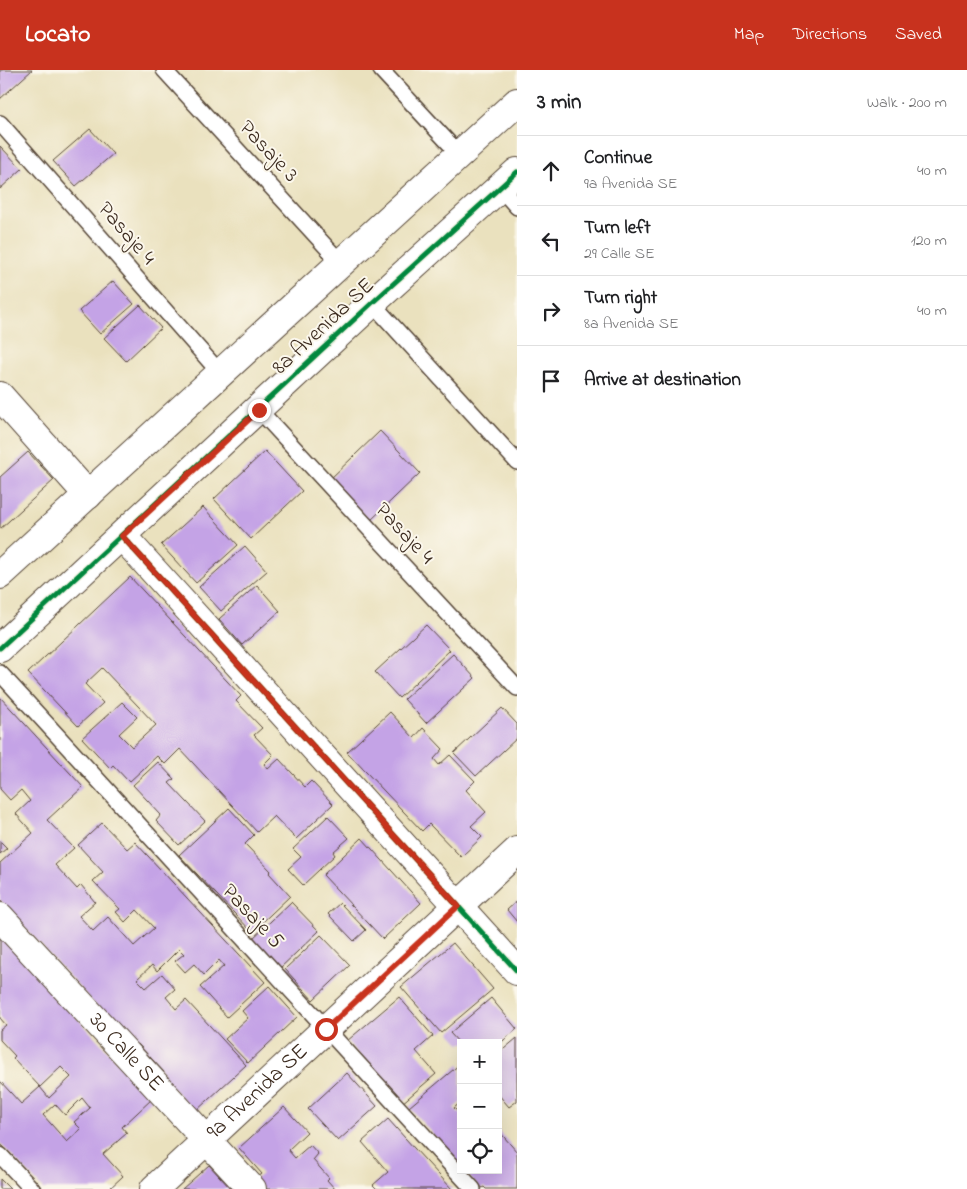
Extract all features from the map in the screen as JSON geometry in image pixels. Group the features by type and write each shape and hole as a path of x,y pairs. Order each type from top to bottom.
{"street":[{"name":"8a Avenida SE","path":"4,563 88,495 517,102"},
{"name":"8a Avenida SE","path":"0,648 259,410 372,303 511,189"},
{"path":"0,396 88,495"},
{"path":"122,536 517,971"},
{"name":"9a Avenida SE","path":"154,1189 517,851"},
{"name":"30 Calle SE","path":"0,917 252,1189"}],"lane":[{"name":"Pasaje 3","path":"164,70 341,263"},
{"path":"382,70 460,155"},
{"name":"Pasaje 4","path":"0,124 220,373"},
{"path":"372,303 517,462"},
{"name":"Pasaje 4","path":"259,410 517,688"},
{"name":"Pasaje 5","path":"0,673 474,1189"},
{"path":"0,1155 32,1189"}],"building":[{"path":"0,70 32,70 0,99"},
{"path":"90,129 113,154 76,186 53,161"},
{"path":"0,146 22,169 0,189"},
{"path":"113,281 134,304 100,334 79,311"},
{"path":"140,305 161,328 126,361 104,338"},
{"path":"380,431 420,473 369,522 329,480"},
{"path":"265,451 302,491 251,539 214,499"},
{"path":"28,452 54,480 0,529 0,477"},
{"path":"203,507 238,545 196,583 161,545"},
{"path":"245,546 267,571 221,611 199,587"},
{"path":"130,577 241,696 236,701 262,728 254,735 273,755 264,764 268,769 279,759 305,787 311,781 333,804 296,839 274,816 257,832 180,749 165,764 157,756 129,782 113,765 110,768 82,738 122,702 137,717 119,734 132,747 156,725 102,668 85,684 103,703 78,726 28,673"},
{"path":"257,585 280,611 242,645 219,619"},
{"path":"426,625 450,650 399,698 375,672"},
{"path":"453,654 475,678 426,723 404,699"},
{"path":"0,697 83,787 47,820 74,848 55,865 77,889 81,885 95,902 79,916 93,931 108,917 134,946 154,928 137,910 125,922 116,912 120,909 93,881 103,872 78,845 102,823 127,849 135,842 265,982 227,1017 200,987 224,966 219,960 204,975 194,964 185,972 175,961 184,954 179,949 157,971 152,965 137,979 146,988 162,974 175,989 166,997 176,1009 186,1000 246,1065 195,1112 160,1075 164,1072 138,1044 134,1048 0,900 0,863 33,833 16,814 30,801 21,790 10,800 0,789"},
{"path":"502,708 517,724 517,738 476,776 454,753"},
{"path":"390,712 414,738 423,728 443,749 434,759 439,765 450,755 475,781 466,790 486,812 471,826 482,837 461,857 429,824 422,831 347,752"},
{"path":"158,762 174,779 169,783 205,821 179,845 156,821 161,815 133,785"},
{"path":"229,808 254,835 245,844 271,871 269,873 290,896 252,932 179,855"},
{"path":"328,816 349,838 333,852 335,855 303,885 288,869 301,857 293,849"},
{"path":"362,838 421,903 383,939 323,875"},
{"path":"0,841 7,848 0,854"},
{"path":"517,901 517,922 507,910"},
{"path":"291,902 319,931 278,970 251,940"},
{"path":"340,903 366,930 354,941 328,914"},
{"path":"0,934 152,1099 122,1127 127,1133 103,1154 123,1176 109,1189 43,1189 0,1143 0,1081 21,1104 40,1087 13,1058 15,1056 0,1040 0,1030 6,1025 0,1018","holes":["61,1067 71,1077 49,1098 40,1087","82,1098 90,1108 74,1122 81,1129 67,1142 43,1115 55,1104 65,1115"]},
{"path":"321,935 350,965 313,1000 285,969"},
{"path":"453,943 493,989 441,1033 401,987"},
{"path":"269,986 297,1017 248,1063 225,1039 248,1018 242,1011"},
{"path":"399,997 433,1036 416,1051 436,1074 401,1104 347,1041"},
{"path":"491,998 517,1029 502,1042 502,1039 457,1039 457,1041 450,1033"},
{"path":"517,1038 517,1101 509,1107 502,1099 502,1051"},
{"path":"457,1067 457,1105 454,1108 457,1111 457,1162 409,1107"},
{"path":"347,1073 377,1106 338,1141 308,1109"},
{"path":"284,1107 307,1132 288,1150 295,1158 310,1145 318,1154 313,1160 329,1178 327,1180 335,1189 260,1189 253,1181 262,1174 239,1148"},
{"path":"388,1119 452,1189 377,1189 373,1185 388,1172 362,1142"},
{"path":"502,1135 517,1152 517,1189 486,1189 484,1187 480,1189 467,1174 502,1174"},
{"path":"209,1165 231,1189 182,1189"},
{"path":"0,1179 10,1189 0,1189"}],"cycle path":[{"path":"0,648 372,303 517,172"},
{"path":"122,536 517,971"}],"route":[{"path":"259,410 122,536 458,906 326,1029"}]}
